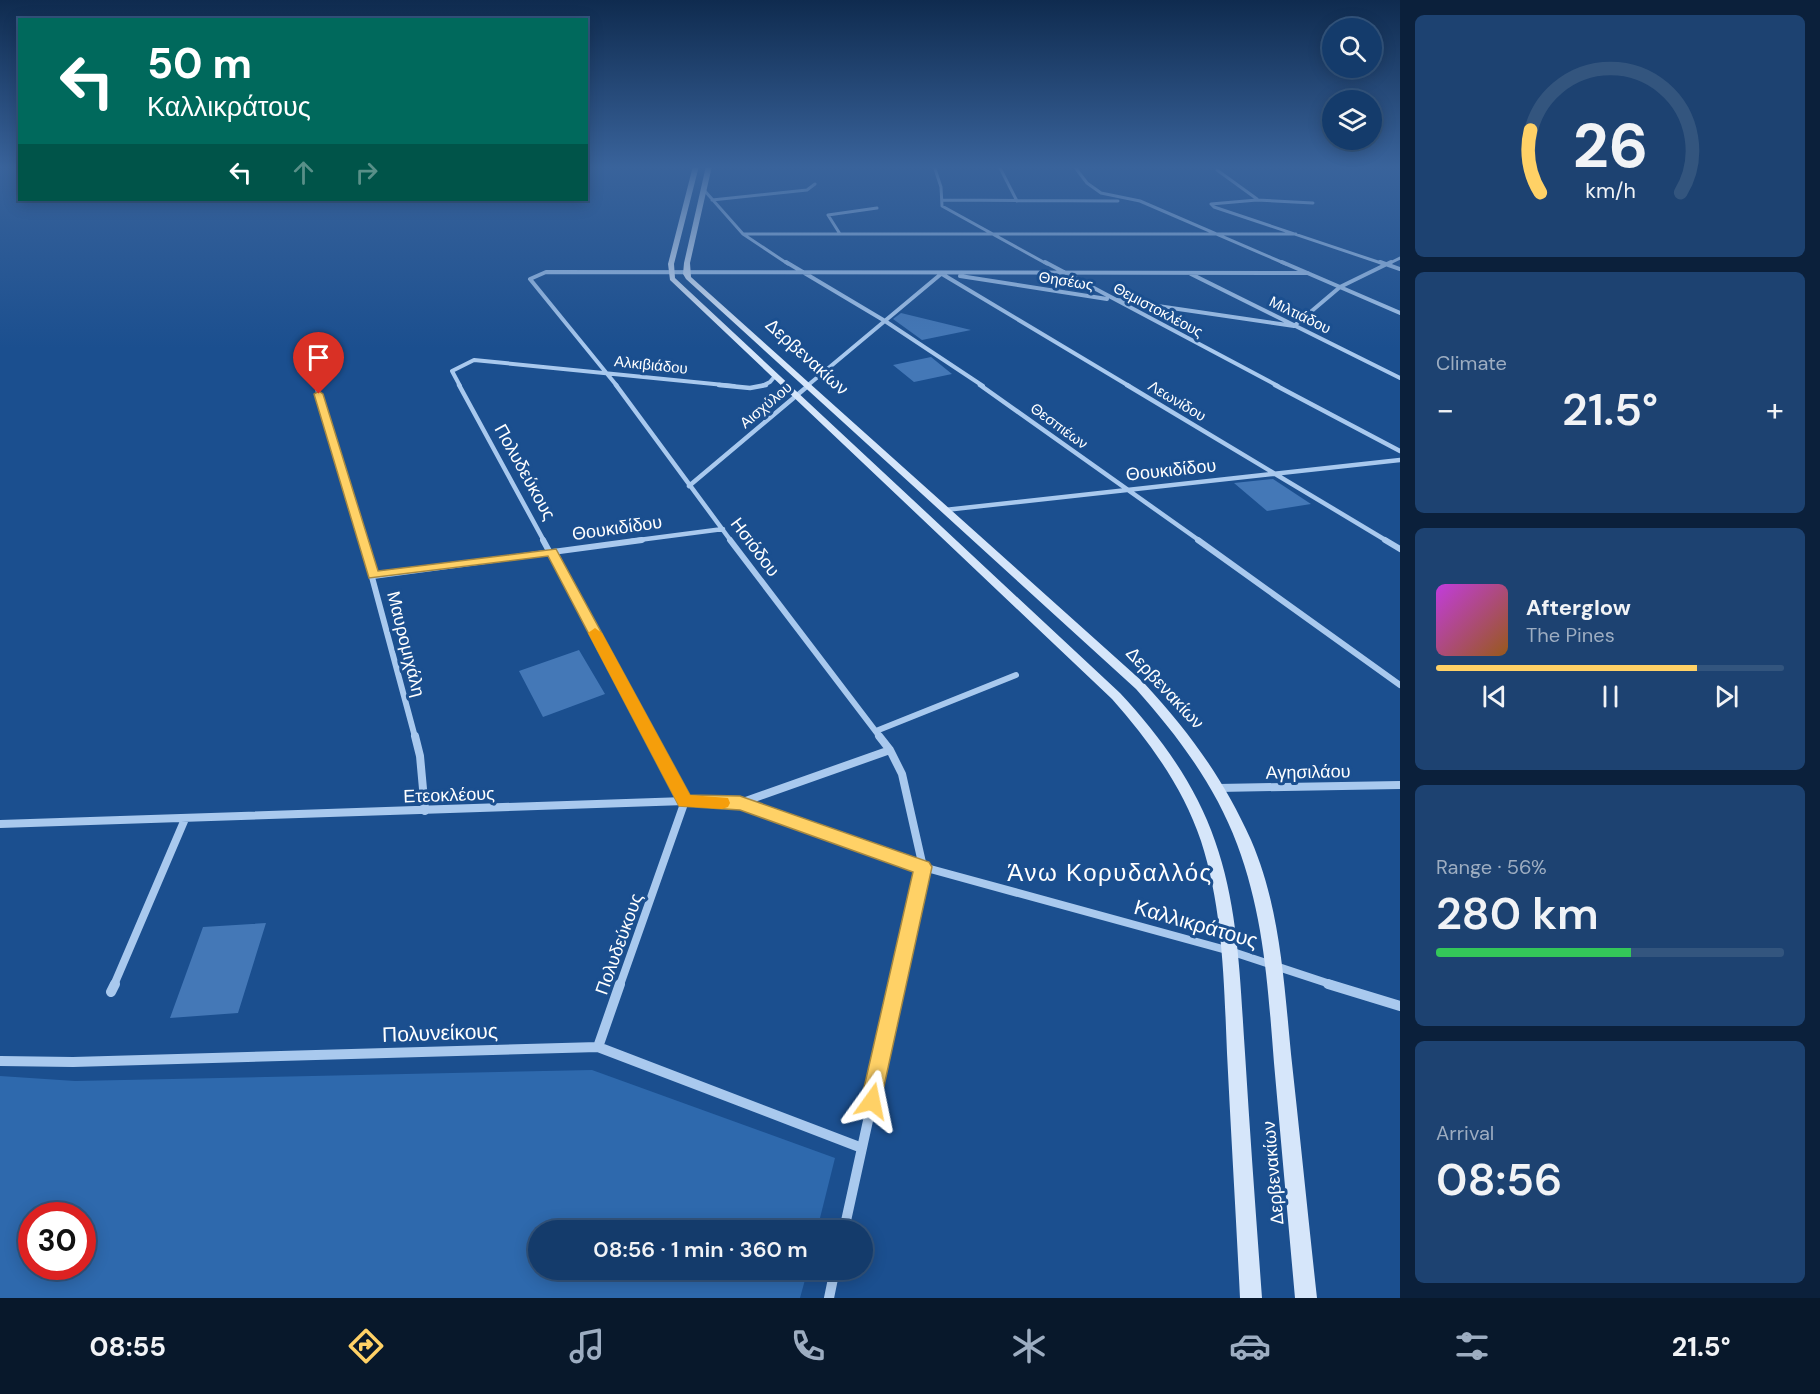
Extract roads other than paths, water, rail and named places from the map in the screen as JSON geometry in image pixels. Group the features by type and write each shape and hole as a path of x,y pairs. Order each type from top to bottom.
{"street":[{"path":"680,227 670,274 1308,273"},
{"path":"686,274 696,227"},
{"name":"Θεσπιέων","path":"736,227 743,234 805,275 885,321 997,396 1400,685"},
{"path":"836,227 840,234"},
{"name":"Θεμιστοκλέους","path":"977,227 1400,451"},
{"path":"1198,227 1400,313"},
{"path":"1273,227 1400,269"},
{"path":"743,234 1296,234"},
{"path":"1294,326 1340,287 1400,258"},
{"name":"Ησιόδου","path":"670,274 546,272 530,279 607,372 689,486 890,750 902,774 923,867"},
{"name":"Μιλτιάδου","path":"1189,273 1400,378"},
{"name":"Δερβενακίων","path":"670,274 678,286 1094,675 1142,724 1183,787 1207,839 1221,889 1230,951 1251,1298"},
{"name":"Δερβενακίων","path":"686,274 1140,686 1193,749 1217,788 1244,842 1259,887 1274,967 1306,1298"},
{"name":"Θησέως","path":"942,274 1294,326"},
{"name":"Αισχύλου","path":"689,486 942,274"},
{"name":"Λεωνίδου","path":"942,274 1400,549"},
{"name":"Μαυρομιχάλη","path":"305,349 373,576 420,756 425,811"},
{"name":"Πολυδεύκους","path":"519,364 474,360 452,371 685,801 598,1047"},
{"name":"Αλκιβιάδου","path":"519,364 750,388 764,387 771,383 775,376"},
{"name":"Θουκιδίδου","path":"945,510 1400,460"},
{"name":"Θουκιδίδου","path":"373,576 723,529"},
{"path":"876,731 1016,675"},
{"name":"Ετεοκλέους","path":"0,824 685,801 740,803 890,750"},
{"name":"Αγησιλάου","path":"1217,788 1400,785"},
{"name":"Καλλικράτους","path":"740,803 923,867 1230,951 1400,1006"},
{"path":"111,992 185,819"},
{"path":"846,1220 923,867"},
{"name":"Πολυνείκους","path":"0,1060 73,1062 598,1047 862,1148"},
{"path":"829,1298 833,1280"}],"district":[{"name":"Άνω Κορυδαλλός","path":"1110,873"}]}
